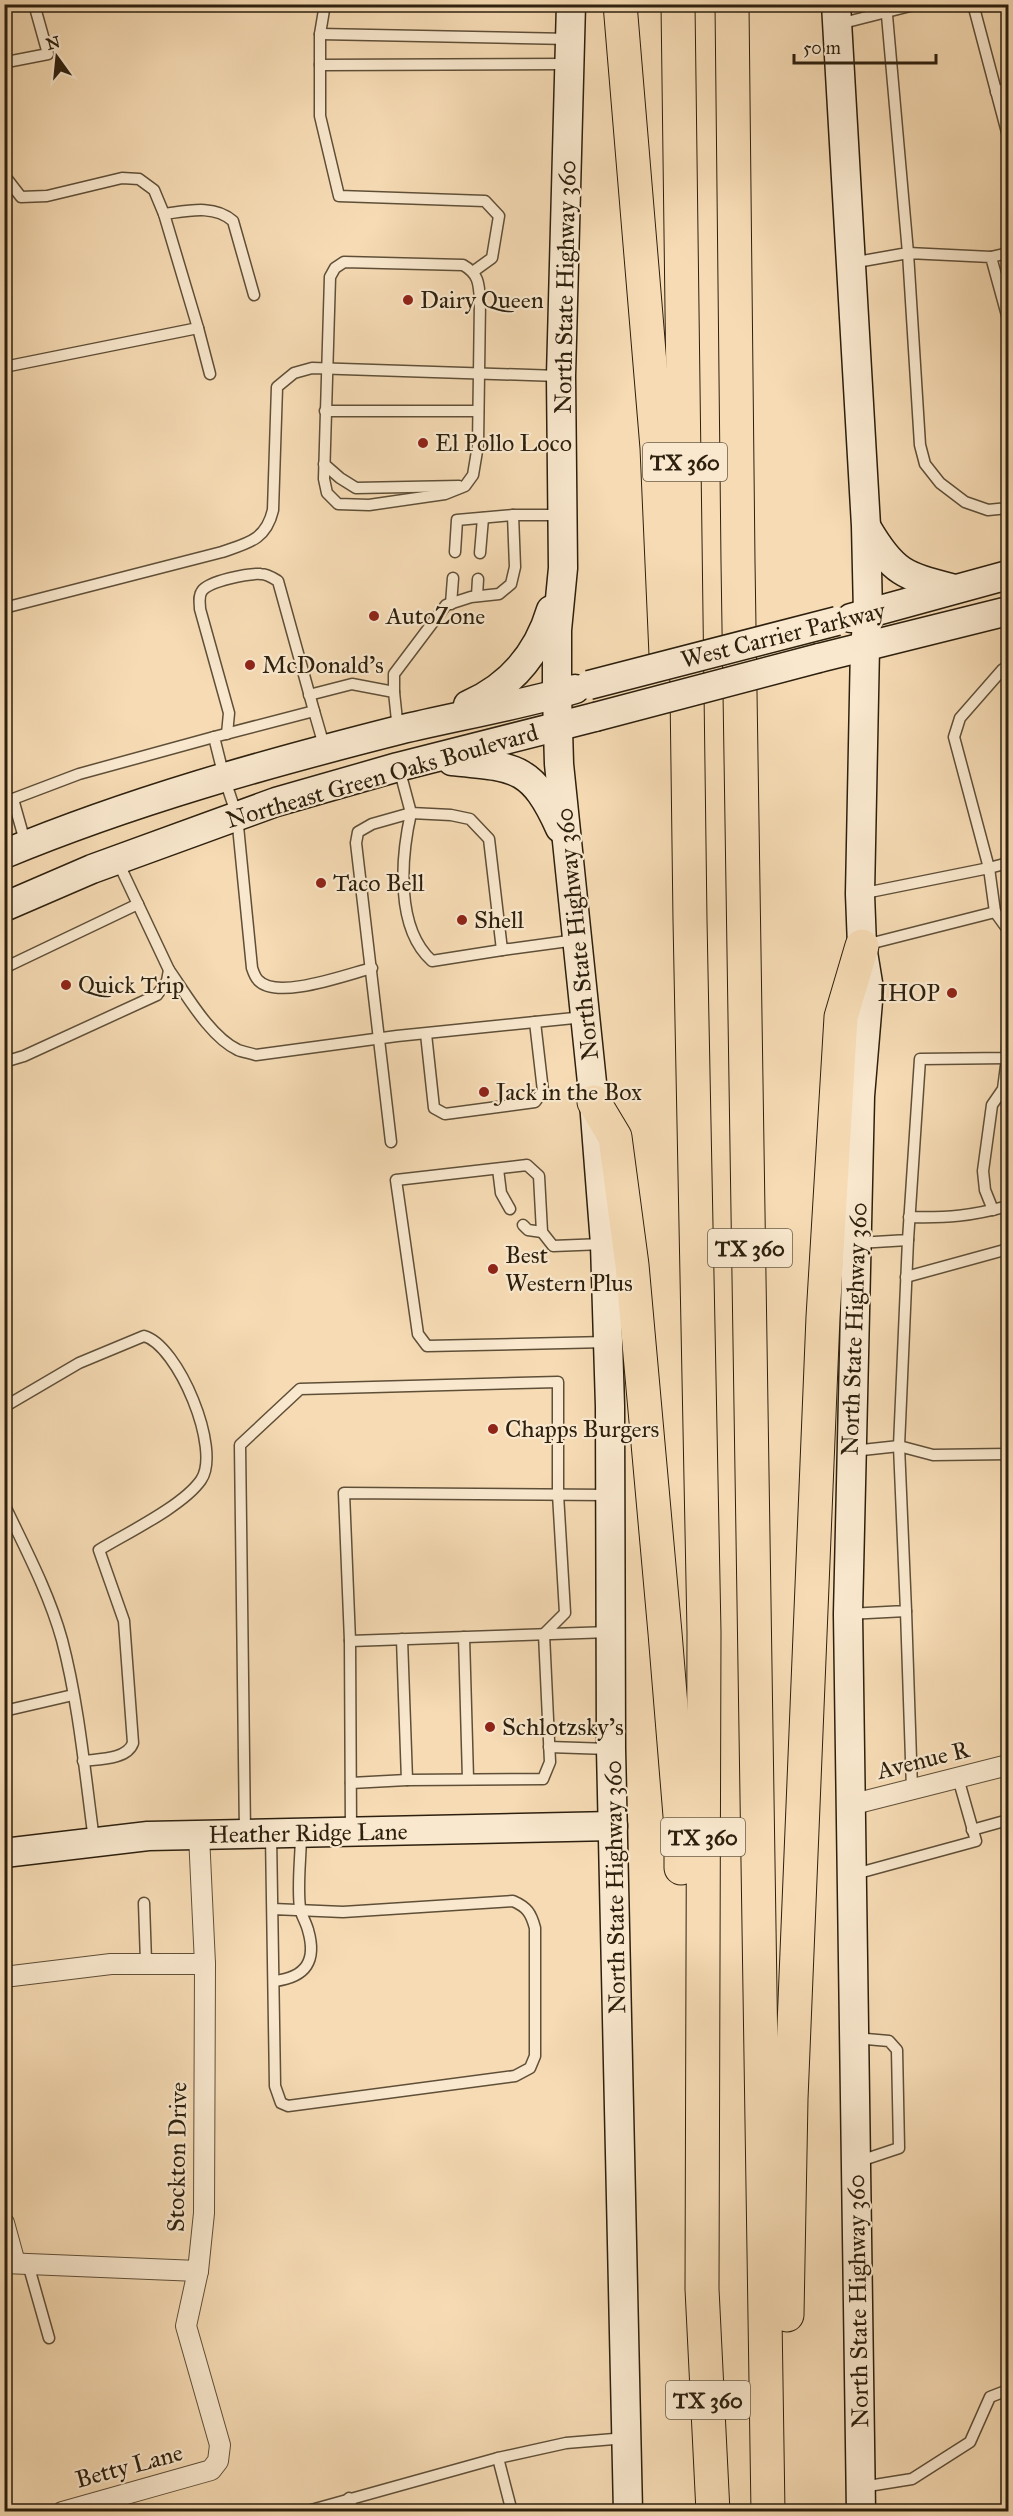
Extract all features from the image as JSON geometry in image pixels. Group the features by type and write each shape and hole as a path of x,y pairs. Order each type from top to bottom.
{"highway":[{"path":"620,4 657,448 675,858 690,920"},
{"name":"TX 360","path":"678,4 690,920 704,1632 702,2289 713,2511"},
{"name":"TX 360","path":"732,4 738,586 768,2501"},
{"path":"768,2501 785,2447 791,2099 823,1306 842,1017 862,946"},
{"path":"594,1102 615,1137 632,1265 646,1405 681,1828 683,2238 702,2289"}],"main road":[{"name":"North State Highway 360","path":"572,4 561,376 563,568 557,630 557,695 567,844 586,1017 605,1244 610,1495 611,1749 628,2511"},
{"name":"North State Highway 360","path":"837,14 866,526 868,613 865,647 860,894 862,946 869,989 860,1096 848,1614 861,2499"},
{"path":"866,526 886,559 899,571 916,579 957,590"},
{"path":"411,727 480,700 504,685 525,664 544,632 563,568"},
{"name":"West Carrier Parkway","path":"557,695 1008,575"},
{"name":"West Carrier Parkway","path":"558,725 1008,611"},
{"name":"Northeast Green Oaks Boulevard","path":"15,850 138,803 224,777 411,727 557,695"},
{"name":"Northeast Green Oaks Boulevard","path":"4,907 117,860 276,802 558,725"},
{"path":"432,759 501,765 525,776 538,787 567,844"},
{"name":"Heather Ridge Lane","path":"4,1853 148,1836 613,1826"}],"street":[{"name":"Avenue R","path":"850,1805 1008,1765"},
{"name":"Stockton Drive","path":"199,1835 205,1964 204,2213 198,2271 186,2326 220,2445 219,2461 210,2470"},
{"path":"4,1977 40,1971 146,1962 205,1964"},
{"path":"4,2223 16,2263 198,2271"},
{"name":"Betty Lane","path":"62,2511 210,2470"}],"lane":[{"path":"4,58 12,61 48,54 34,4"},
{"path":"325,4 321,34 320,116 339,196 485,201 499,216 492,258 474,271"},
{"path":"837,14 918,4"},
{"path":"973,4 1008,136"},
{"path":"886,9 908,253 920,445 925,464 940,483 965,502 988,510 1008,508"},
{"path":"321,34 570,51"},
{"path":"320,65 570,51"},
{"path":"996,92 1008,88"},
{"path":"4,175 21,196 47,196 122,178 139,179 154,190 164,214 210,374"},
{"path":"164,214 209,210 227,216 233,221 254,295"},
{"path":"851,263 908,253 991,257 1008,253"},
{"path":"991,257 1008,319"},
{"path":"344,262 370,262 463,265 474,271 479,282 480,301 478,445 473,475 465,486 445,494 369,506 338,504 327,494 324,479 327,369 330,277 335,267 344,262"},
{"path":"4,368 198,328"},
{"path":"4,608 222,552 249,543 262,534 270,523 273,510 277,387 294,373 312,369 327,369 561,376"},
{"path":"325,411 478,411"},
{"path":"324,464 356,488 465,486"},
{"path":"455,552 457,520 513,515 564,514"},
{"path":"411,727 394,692 394,674 446,605 499,594 511,584 515,567 513,515"},
{"path":"480,553 483,518"},
{"path":"227,734 229,713 200,609 199,597 202,590 209,585 246,575 262,574 278,581 325,749"},
{"path":"452,604 453,578"},
{"path":"477,597 478,579"},
{"path":"1008,666 960,718 954,737 990,868 995,912 1008,930"},
{"path":"309,695 352,684 394,692"},
{"path":"15,850 9,799 80,774 314,711"},
{"path":"214,737 237,816 252,968 258,981 272,988 300,987 372,968"},
{"path":"398,767 411,813 404,842 404,889 408,924 419,950 432,961 576,940"},
{"path":"391,1142 356,843 358,832 372,824 411,813 451,814 470,819 489,839 502,950"},
{"path":"117,860 169,970 200,1015 222,1038 237,1049 256,1055 380,1038 586,1017"},
{"path":"860,894 1008,863"},
{"path":"4,968 138,904"},
{"path":"862,946 995,912"},
{"path":"4,1062 24,1056 157,995 167,981 169,970"},
{"path":"993,1210 985,1190 983,1171 992,1105 1006,1089 1008,1016"},
{"path":"426,1034 434,1108 445,1114 535,1102 543,1091 535,1022"},
{"path":"912,1789 899,1446 909,1217 920,1059 1007,1050"},
{"path":"605,1244 553,1246 543,1232 539,1176 527,1165 396,1180 418,1334 427,1346 608,1342"},
{"path":"498,1168 501,1193 510,1209"},
{"path":"909,1217 948,1218 974,1215 1008,1206"},
{"path":"523,1225 528,1230 543,1232"},
{"path":"857,1243 908,1240"},
{"path":"906,1277 1008,1249"},
{"path":"4,1407 79,1362 144,1336 150,1337 172,1359 187,1385 203,1432 207,1458 202,1478 184,1498 99,1550 124,1621 131,1690 133,1743 131,1748 114,1757 83,1761"},
{"path":"273,1909 300,1908 343,1912 513,1901 524,1905 531,1914 536,1928 535,2056 530,2068 515,2076 288,2106 281,2103 275,2086 273,1909 258,1834 240,1444 300,1389 558,1382 558,1494 565,1613 544,1634 550,1762 543,1779 407,1779 351,1784"},
{"path":"850,1451 899,1446 933,1455 1008,1454"},
{"path":"351,1832 350,1641 344,1493 610,1495"},
{"path":"4,1504 46,1596 62,1639 73,1695 94,1841"},
{"path":"848,1614 906,1611"},
{"path":"350,1641 611,1632"},
{"path":"464,1637 468,1779"},
{"path":"402,1639 407,1779"},
{"path":"4,1711 73,1695"},
{"path":"549,1747 611,1749"},
{"path":"851,1874 976,1841 958,1778"},
{"path":"972,1830 1008,1820"},
{"path":"275,1981 291,1979 302,1973 308,1964 311,1945 300,1908 301,1833"},
{"path":"144,1903 146,1962"},
{"path":"855,2038 889,2041 897,2050 899,2148 857,2162"},
{"path":"16,2263 49,2338"},
{"path":"861,2499 912,2479 970,2442 990,2397 1008,2390"},
{"path":"304,2511 498,2458 566,2443 626,2438"},
{"path":"498,2458 512,2511"},
{"path":"349,2498 352,2511"}],"place":[{"name":"Dairy Queen","path":"408,300"},
{"name":"El Pollo Loco","path":"423,443"},
{"name":"AutoZone","path":"374,616"},
{"name":"McDonald's","path":"250,665"},
{"name":"Taco Bell","path":"321,883"},
{"name":"Shell","path":"462,920"},
{"name":"Quick Trip","path":"66,985"},
{"name":"IHOP","path":"952,993"},
{"name":"Jack in the Box","path":"484,1092"},
{"name":"Best Western Plus","path":"493,1269"},
{"name":"Chapps Burgers","path":"493,1429"},
{"name":"Schlotzsky's","path":"490,1727"}]}
